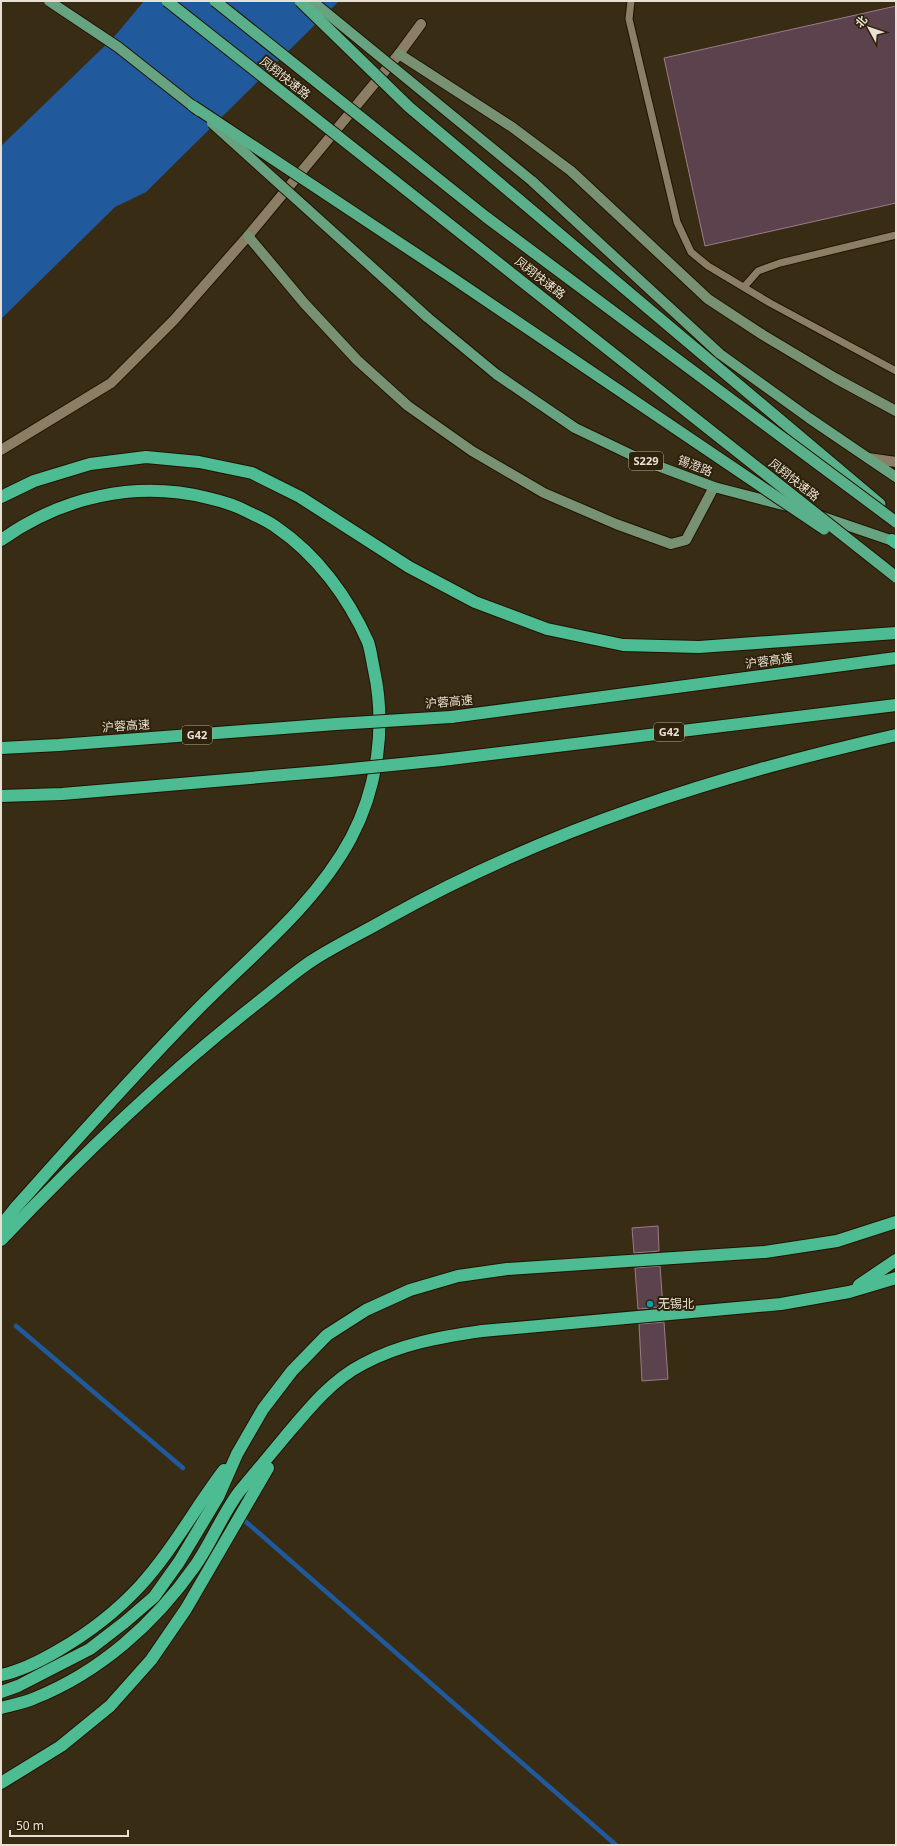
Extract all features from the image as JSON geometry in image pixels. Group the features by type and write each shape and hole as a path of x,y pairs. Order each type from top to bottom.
{"highway":[{"name":"凤翔快速路","path":"167,1 896,577"},
{"name":"凤翔快速路","path":"215,1 486,217 896,522"},
{"path":"300,1 409,107 896,518"},
{"path":"193,106 461,283 896,577"},
{"path":"1,497 34,481 90,464 146,457 198,462 252,473 300,497 409,567 475,602 547,629 623,645 700,647 896,633"},
{"path":"1,540 44,515 67,505 83,500 132,490 183,492 233,504 276,526 315,560 346,600 369,645 379,692 379,741 370,792 351,837 325,878 293,915 197,1010 27,1195 1,1226"},
{"name":"沪蓉高速","path":"1,748 336,724 451,718 896,658"},
{"name":"G42","path":"1,796 62,794 442,760 896,705"},
{"path":"1,1240 112,1127 208,1042 317,958 425,898 548,840 676,793 805,755 896,735"},
{"path":"1,1692 18,1686 90,1649 154,1597 179,1562 218,1497 237,1454 263,1409 292,1371 327,1335 366,1310 410,1290 458,1276 508,1269 765,1252 837,1240 896,1222"},
{"path":"849,1292 896,1260"},
{"path":"1,1708 34,1699 69,1681 103,1661 136,1634 167,1603 195,1566 238,1493 312,1406 336,1382 362,1365 389,1352 414,1343 482,1331 781,1304 849,1292 896,1278"},
{"path":"1,1783 61,1746 110,1706 151,1660 186,1609 289,1433"},
{"path":"1,1676 45,1658 79,1639 113,1613 141,1585 166,1554 209,1491 237,1454"}],"main road":[{"name":"锡澄路","path":"49,1 118,47 193,106 427,317 496,374 575,428 642,460 714,487 799,509 895,542"},
{"path":"312,1 532,181 720,354 809,418 896,477"},
{"path":"399,54 512,127 571,171 708,299 763,336 835,378 896,411"},
{"path":"248,236 304,303 346,349 408,406 472,451 544,493 616,524 671,544 686,540 714,487"}],"street":[{"path":"1,450 111,383 174,320 248,236 399,54 421,24"},
{"path":"868,458 896,462"}],"lane":[{"path":"631,1 629,19 677,222 692,252 708,266 744,286 770,303 896,371"},
{"path":"744,286 758,271 780,263 896,235"}],"water":[{"path":"144,1 339,1 146,192 115,207 1,319 1,146 114,37"}],"building":[{"path":"896,6 896,203 705,246 664,58"},
{"path":"658,1226 659,1251 634,1253 632,1228"},
{"path":"660,1266 663,1307 638,1309 635,1268"},
{"path":"664,1322 668,1379 642,1381 639,1324"}],"waterway":[{"path":"16,1326 183,1468"},
{"path":"245,1521 616,1845"}],"place":[{"name":"无锡北","path":"650,1304"}]}
